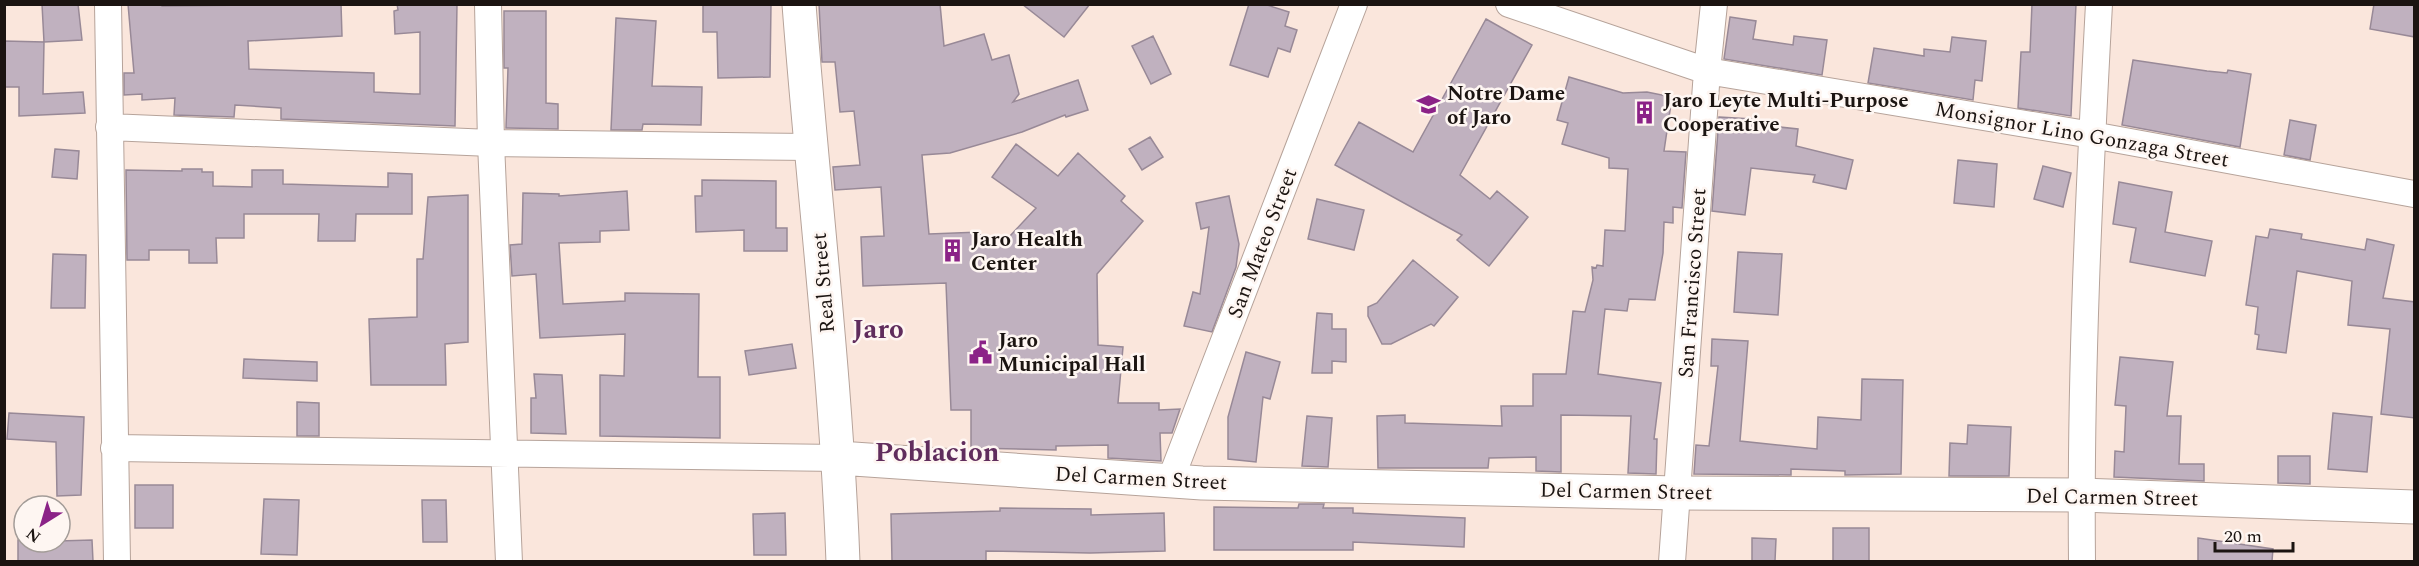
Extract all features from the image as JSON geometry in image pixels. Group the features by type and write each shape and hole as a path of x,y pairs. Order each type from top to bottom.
{"street":[{"path":"108,4 117,561"},
{"path":"488,4 490,143 509,561"},
{"name":"Real Street","path":"800,4 810,147 839,458 843,561"},
{"name":"San Mateo Street","path":"1170,481 1354,4"},
{"name":"Monsignor Lino Gonzaga Street","path":"1509,4 1707,71 2092,135 2415,194"},
{"name":"San Francisco Street","path":"1672,561 1707,71 1714,4"},
{"path":"2082,561 2081,495 2092,135 2099,4"},
{"path":"109,127 490,143 810,147"},
{"path":"114,448 839,458"},
{"name":"Del Carmen Street","path":"839,458 1170,481 1678,493 2081,495 2415,507"}],"building":[{"path":"42,4 78,4 82,40 44,42"},
{"path":"128,4 161,4 162,6 341,4 342,36 248,41 249,69 374,73 374,92 420,94 420,32 395,34 394,11 398,10 397,4 457,4 455,126 281,119 281,108 235,105 234,117 174,115 175,98 142,100 142,94 124,95 124,73 134,73"},
{"path":"703,4 771,4 770,77 718,78 717,32 703,32"},
{"path":"819,4 940,4 944,46 984,34 992,60 1009,55 1019,94 1013,102 1078,80 1088,110 1066,117 1065,115 1022,132 950,153 922,155 929,234 980,232 981,238 1009,237 1036,208 992,177 1016,144 1058,176 1078,153 1125,196 1121,201 1143,221 1097,274 1098,345 1123,347 1118,403 1159,403 1159,410 1180,409 1172,433 1160,433 1161,461 1108,458 1108,445 1056,446 1056,450 971,448 971,410 951,410 946,283 863,286 861,237 884,236 881,187 835,190 833,167 860,165 854,111 840,112 835,62 822,62"},
{"path":"1022,4 1090,4 1064,37"},
{"path":"1249,4 1264,4 1289,12 1285,26 1297,30 1290,52 1278,48 1268,77 1230,65"},
{"path":"2032,4 2076,4 2071,116 2018,108 2021,52 2030,52"},
{"path":"2374,4 2415,4 2415,37 2370,29"},
{"path":"504,11 546,11 546,103 558,104 558,129 506,128 508,68 504,68"},
{"path":"1730,17 1756,21 1753,39 1793,45 1794,36 1827,40 1822,75 1724,59"},
{"path":"616,18 656,21 652,86 702,87 701,125 643,124 642,130 611,130"},
{"path":"1486,19 1532,45 1460,175 1490,199 1497,191 1528,217 1489,266 1457,240 1462,235 1335,165 1359,122 1413,152"},
{"path":"1153,36 1171,74 1151,84 1132,46"},
{"path":"1952,37 1986,41 1982,81 1975,80 1973,100 1868,83 1874,48 1924,56 1924,49 1950,52"},
{"path":"4,41 44,42 43,94 83,92 85,113 19,116 19,87 4,87"},
{"path":"2133,60 2207,71 2227,73 2228,70 2251,74 2240,147 2122,125"},
{"path":"1569,77 1623,93 1647,92 1672,97 1664,151 1686,152 1682,208 1673,207 1673,223 1664,222 1663,253 1655,300 1629,299 1627,311 1605,309 1598,374 1661,383 1654,439 1657,439 1656,474 1628,473 1631,416 1561,415 1561,472 1536,471 1536,457 1489,458 1488,468 1378,468 1377,416 1405,415 1405,423 1502,426 1501,406 1533,406 1533,374 1566,374 1573,311 1585,312 1593,280 1592,267 1603,266 1605,230 1625,231 1628,169 1609,168 1609,158 1562,144 1568,123 1557,120"},
{"path":"1719,117 1752,119 1751,124 1798,129 1796,146 1853,160 1846,189 1813,182 1815,175 1751,168 1745,215 1712,211"},
{"path":"2290,120 2316,125 2310,160 2284,155"},
{"path":"1150,137 1163,157 1142,170 1129,149"},
{"path":"55,149 79,151 77,179 52,177"},
{"path":"1958,160 1997,164 1994,207 1954,203"},
{"path":"2043,166 2071,173 2063,207 2034,199"},
{"path":"182,169 202,169 202,172 213,172 213,186 252,187 252,170 283,170 283,184 388,187 388,173 412,174 412,214 356,214 355,241 318,241 319,214 244,214 244,238 216,238 217,263 189,263 189,250 149,250 149,260 127,260 126,170 182,171"},
{"path":"702,180 776,181 776,228 787,228 787,251 744,251 744,230 696,232 695,196 702,196"},
{"path":"2119,182 2172,192 2165,232 2212,241 2205,276 2130,262 2136,228 2113,224"},
{"path":"627,191 629,230 600,231 600,242 559,243 563,304 625,301 625,293 699,294 698,377 720,377 720,438 600,436 600,375 624,376 625,334 540,338 536,274 512,276 510,245 522,244 523,193 559,194 559,196"},
{"path":"468,195 468,342 445,344 446,385 371,385 369,319 417,317 417,259 423,259 428,197"},
{"path":"1229,196 1239,244 1236,267 1212,332 1184,326 1193,292 1200,294 1209,227 1201,229 1196,203"},
{"path":"1317,199 1364,210 1354,250 1308,239"},
{"path":"2270,229 2302,234 2301,239 2365,250 2367,239 2394,245 2383,298 2415,302 2415,418 2381,414 2390,329 2348,325 2352,281 2297,271 2286,353 2257,349 2259,335 2255,334 2258,307 2246,305 2256,236 2268,238"},
{"path":"1738,252 1782,254 1778,315 1734,312"},
{"path":"53,254 86,255 85,308 51,308"},
{"path":"1413,260 1458,297 1434,326 1431,324 1391,344 1382,344 1368,316 1368,307 1377,303"},
{"path":"1317,313 1332,314 1332,329 1346,329 1346,362 1332,361 1332,373 1312,373"},
{"path":"1712,339 1748,341 1740,441 1817,449 1818,417 1861,420 1862,379 1903,380 1901,474 1845,475 1845,471 1791,469 1791,475 1694,474 1696,445 1709,446 1718,366 1711,366"},
{"path":"792,344 796,368 749,375 745,351"},
{"path":"1246,352 1280,362 1270,399 1263,397 1256,462 1228,459 1228,417"},
{"path":"2120,357 2173,362 2167,416 2181,416 2179,464 2204,464 2204,481 2114,477 2115,451 2124,452 2126,406 2115,405"},
{"path":"244,359 317,362 317,381 243,378"},
{"path":"534,374 562,375 566,434 531,433 531,398 536,398"},
{"path":"297,402 319,403 319,436 297,436"},
{"path":"9,413 84,417 81,495 57,494 56,442 7,439"},
{"path":"2333,413 2372,417 2367,472 2328,469"},
{"path":"1307,416 1332,418 1328,467 1302,466"},
{"path":"1968,425 2011,427 2009,476 1949,476 1950,443 1967,444"},
{"path":"2278,456 2310,456 2310,484 2278,483"},
{"path":"135,485 173,485 173,528 135,528"},
{"path":"264,499 299,500 297,555 261,554"},
{"path":"422,500 446,500 447,542 423,542"},
{"path":"1299,504 1324,504 1323,508 1353,508 1353,513 1465,518 1464,547 1353,542 1353,550 1214,550 1214,507 1298,508"},
{"path":"1000,508 1091,509 1091,515 1164,513 1165,551 1090,553 986,551 986,561 892,561 891,514 1000,511"},
{"path":"785,513 786,555 754,555 753,514"},
{"path":"1833,528 1869,528 1869,561 1833,561"},
{"path":"1752,538 1776,539 1775,561 1752,561"},
{"path":"2198,538 2273,549 2272,561 2198,561"},
{"path":"92,540 93,561 18,561 18,554 72,554 72,541"}],"place":[{"name":"Notre Dame of Jaro","path":"1429,105"},
{"name":"Jaro Leyte Multi-Purpose Cooperative","path":"1645,112"},
{"name":"Jaro Health Center","path":"953,251"},
{"name":"Jaro Municipal Hall","path":"980,352"}],"district":[{"name":"Jaro","path":"878,329"},
{"name":"Poblacion","path":"937,452"}]}
